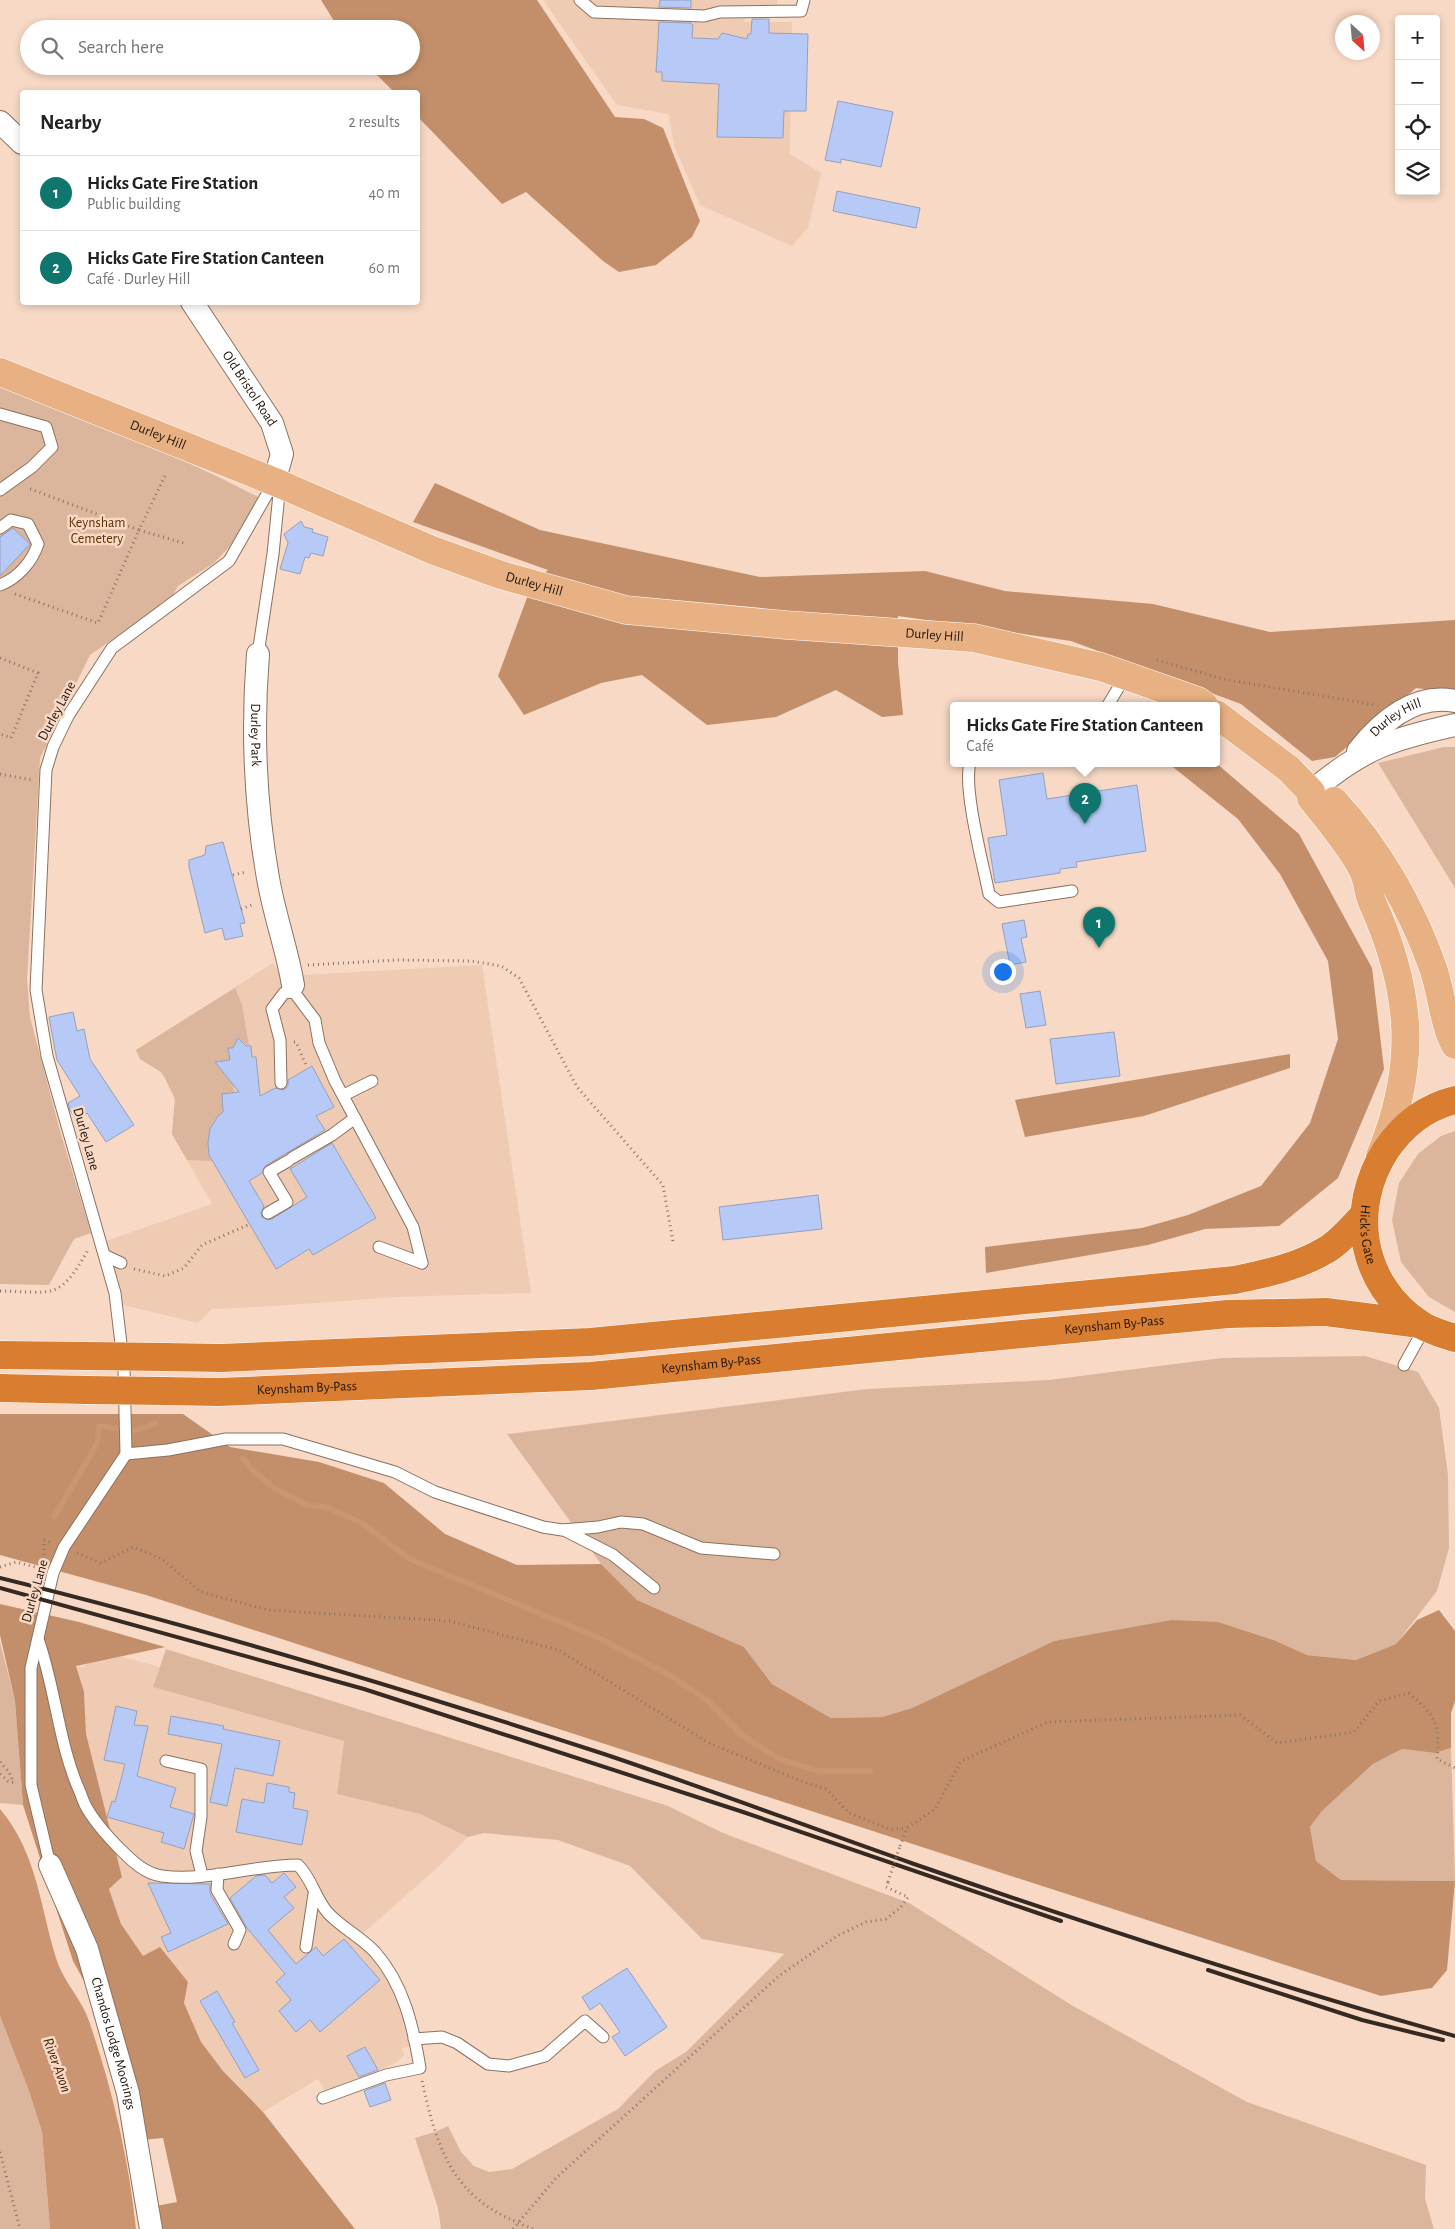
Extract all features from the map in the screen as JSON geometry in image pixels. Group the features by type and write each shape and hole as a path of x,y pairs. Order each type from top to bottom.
{"highway":[{"name":"Hick's Gate","path":"1455,1100 1428,1110 1415,1118 1396,1136 1374,1168 1366,1192 1363,1216 1366,1241 1375,1273 1388,1294 1404,1312 1425,1327 1455,1338"},
{"path":"0,1355 221,1358 590,1342 1226,1281 1267,1274 1299,1264 1328,1249 1363,1216"},
{"name":"Keynsham By-Pass","path":"0,1388 219,1392 591,1376 1228,1314 1326,1312 1425,1327"},
{"path":"1425,1327 1455,1358"}],"main road":[{"name":"Durley Hill","path":"0,372 277,483 432,550 501,575 626,610 786,625 974,638 1114,671 1200,702"},
{"path":"1220,717 1289,769 1311,792 1311,798 1331,823 1364,872 1370,898 1389,940 1400,978 1406,1025 1404,1070 1390,1130 1374,1168"},
{"path":"1311,792 1323,789 1334,800 1365,838 1391,879 1417,927 1434,969 1455,1045"}],"street":[{"path":"0,122 20,141"},
{"name":"Old Bristol Road","path":"194,305 272,423 282,454 277,483"},
{"name":"Durley Park","path":"258,654 255,688 259,818 268,880 293,989"},
{"name":"Durley Hill","path":"1350,761 1381,726 1403,709 1429,700 1455,701"},
{"name":"Durley Hill","path":"1311,792 1350,761 1379,745 1408,735 1455,725"},
{"name":"Chandos Lodge Moorings","path":"50,1865 87,1949 128,2093 151,2229"}],"lane":[{"path":"580,0 594,12 704,16 720,12 802,12 804,0"},
{"path":"0,414 46,427 52,447 32,467 0,490"},
{"name":"Durley Park","path":"258,654 273,554 277,483"},
{"name":"Durley Lane","path":"50,1865 31,1785 31,1668 53,1573 64,1547 126,1454 124,1369 115,1293 106,1256 99,1238 47,1056 36,990 45,782 53,748 68,716 112,648 229,561 277,483"},
{"path":"0,528 11,520 28,524 38,544 33,559 4,588"},
{"path":"1109,702 1114,671"},
{"path":"969,767 970,793 989,894 999,902 1072,891"},
{"path":"281,1083 280,1040 272,1009 284,993 293,989 315,1020 319,1043 335,1081 413,1227 422,1263 379,1248"},
{"path":"344,1095 372,1081"},
{"path":"268,1213 287,1202 269,1172 332,1135 355,1118"},
{"path":"106,1256 121,1263"},
{"path":"1404,1365 1425,1327"},
{"path":"126,1454 168,1450 226,1439 283,1439 395,1472 435,1492 474,1506 562,1530 613,1555 654,1588"},
{"path":"562,1530 598,1527 621,1522 643,1524 701,1548 774,1554"},
{"path":"37,1638 45,1660 58,1723 72,1772 87,1809 108,1836 129,1858 147,1872 163,1876 218,1874 272,1865 298,1865 308,1875 314,1894 329,1913 374,1952 394,1977 411,2018 420,2068 386,2075 323,2098"},
{"path":"166,1761 201,1768 201,1817 196,1851 202,1875"},
{"path":"218,1874 218,1890 240,1930 234,1944"},
{"path":"306,1947 314,1894"},
{"path":"414,2039 442,2037 457,2043 488,2064 508,2066 545,2056 586,2021 603,2037"}],"path":[{"path":"4,588 98,623 165,476"},
{"path":"12,482 139,530 187,544"},
{"path":"0,658 38,673 11,738 0,734"},
{"path":"1223,679 1403,709"},
{"path":"0,774 45,782"},
{"path":"329,963 397,960 470,961 501,966 519,978 577,1087 663,1185 673,1242"},
{"path":"121,1263 140,1272 166,1276 184,1268 202,1245 250,1224"},
{"path":"0,1290 53,1292 72,1277 91,1245 99,1238"},
{"path":"0,1566 16,1562 41,1568 44,1540"},
{"path":"64,1547 101,1563 133,1547 162,1559 201,1592 268,1610 450,1621 558,1650 709,1743 801,1781 826,1789 849,1813 889,1829 907,1828 935,1809 962,1761 1048,1722 1240,1715 1277,1743 1354,1732 1379,1701 1409,1693 1429,1711 1439,1734 1437,1759 1455,1768"},
{"path":"0,1762 9,1772 13,1781 8,1781 0,1774"},
{"path":"513,2229 556,2178 780,1975 837,1936 866,1922 886,1919 908,1897 886,1888 907,1828"},
{"path":"420,2068 435,2132 445,2160 472,2194 497,2213 533,2229"},
{"path":"0,2152 20,2229"}],"shaded area":[{"path":"321,0 537,0 615,117 644,119 663,128 700,221 692,237 656,265 619,272 603,261 526,192 502,204 420,119 420,90 392,90 377,75 420,75 420,20 333,20"},
{"path":"543,0 777,0 777,5 742,7 745,22 792,22 790,154 821,173 808,228 792,246 700,205 674,146 669,114 617,105"},
{"path":"435,483 540,530 760,577 925,571 1005,591 1153,604 1270,632 1455,620 1455,693 1416,688 1335,757 1312,761 1241,704 1071,641 898,616 898,662 903,715 882,717 836,690 776,717 707,725 642,675 601,683 524,715 498,676 531,587 548,570 413,522"},
{"path":"1220,766 1299,834 1372,968 1384,1069 1338,1178 1279,1226 1205,1229 1148,1245 986,1273 985,1247 1142,1228 1188,1215 1261,1186 1310,1123 1338,1039 1328,961 1280,874 1238,819 1173,767"},
{"path":"273,963 287,982 293,985 303,975 482,965 531,1293 396,1297 212,1309 198,1323 123,1305 119,1283 106,1241 212,1204 172,1134 175,1099 165,1078 161,1072 140,1059 136,1050"},
{"path":"1290,1054 1290,1068 1144,1116 1025,1137 1015,1100"},
{"path":"0,1414 183,1414 230,1447 319,1462 384,1483 445,1534 517,1565 601,1564 637,1600 744,1647 772,1684 831,1718 882,1717 912,1708 1054,1641 1172,1620 1218,1622 1276,1641 1307,1655 1356,1660 1396,1644 1417,1620 1439,1610 1455,1631 1455,1701 1451,1713 1451,1748 1435,1753 1402,1749 1373,1764 1322,1811 1310,1827 1316,1861 1341,1880 1455,1881 1447,1970 1432,1988 1381,1996 146,1595 0,1555"},
{"path":"0,1604 79,1622 165,1647 76,1666 84,1692 86,1734 122,1877 109,1889 121,1924 143,1956 160,1947 188,1982 184,2003 201,2042 223,2071 263,2112 355,2229 159,2229 156,2206 177,2202 163,2138 141,2140 128,2061 73,1961 23,1805 15,1701 0,1635"},
{"path":"96,1650 160,1667 153,1687 344,1741 337,1794 420,1814 468,1837 437,1868 362,1934 407,1994 424,2045 402,2048 404,2055 396,2063 325,2091 318,2079 263,2112 223,2071 201,2042 184,2003 188,1982 143,1957 121,1924 109,1889 122,1877 86,1734 84,1692 76,1666 83,1668"}],"green space":[{"name":"Keynsham Cemetery","path":"0,387 164,452 260,498 230,546 214,563 178,586 171,598 90,655 40,758 27,979 30,1017 60,1131 91,1233 74,1239 49,1285 0,1284"},
{"path":"1444,747 1455,747 1455,888 1378,763"},
{"path":"235,988 242,1005 249,1046 242,1042 236,1042 233,1048 229,1048 234,1093 222,1094 223,1112 214,1122 209,1134 208,1141 212,1161 187,1160 172,1134 175,1099 161,1072 140,1059 136,1050"},
{"path":"1455,1131 1455,1312 1429,1297 1401,1262 1392,1220 1399,1183 1418,1154 1441,1136"},
{"path":"1365,1356 1418,1372 1439,1408 1448,1475 1449,1548 1437,1591 1396,1644 1356,1660 1307,1655 1276,1641 1113,1631 1054,1641 912,1708 882,1717 831,1718 772,1684 744,1647 637,1600 601,1564 507,1434 867,1389 1049,1380 1222,1358"},
{"path":"0,1642 15,1701 23,1805 0,1803"},
{"path":"166,1649 668,1806 723,1833 909,1903 1073,2006 1247,2102 1426,2165 1425,2199 1434,2229 441,2229 438,2208 415,2138 448,2126 461,2152 474,2166 489,2172 512,2169 618,2109 655,2071 686,2052 784,1954 702,1939 630,1866 558,1840 484,1833 468,1837 420,1814 337,1794 344,1741 153,1687"},
{"path":"1451,1748 1455,1881 1341,1880 1316,1861 1310,1827 1322,1811 1373,1764 1402,1749 1435,1753"},
{"path":"0,2016 29,2091 42,2132 50,2229 0,2229"}],"water":[{"name":"River Avon","path":"0,1809 13,1826 23,1844 36,1882 57,1961 89,2021 112,2098 124,2150 136,2229 50,2229 42,2132 29,2091 0,2016"}],"building":[{"path":"660,0 691,0 691,8 659,7"},
{"path":"752,19 769,19 769,33 808,34 806,111 784,111 783,138 717,137 719,84 662,81 662,72 656,72 659,22 690,23 693,25 692,38 718,39 722,33 747,39 748,34 751,34"},
{"path":"838,101 893,112 881,167 841,159 841,163 825,160"},
{"path":"837,191 920,208 916,228 833,211"},
{"path":"301,521 304,527 313,529 312,532 328,537 323,556 311,553 309,558 305,557 300,574 280,569 288,543 284,534"},
{"path":"13,528 30,544 0,576 0,537"},
{"path":"1043,773 1047,799 1137,785 1146,851 1076,862 1077,867 1060,869 1060,873 995,883 988,838 1007,835 999,780"},
{"path":"223,842 245,923 240,924 243,936 225,940 222,928 205,933 189,867 189,860 205,855 206,846"},
{"path":"1024,920 1027,937 1021,938 1026,962 1010,965 1002,924"},
{"path":"1040,991 1046,1025 1026,1028 1020,994"},
{"path":"73,1012 77,1031 84,1029 90,1059 134,1125 106,1142 87,1113 77,1120 70,1111 68,1103 80,1096 57,1060 49,1017"},
{"path":"1114,1032 1120,1076 1056,1084 1050,1039"},
{"path":"238,1038 246,1046 251,1046 252,1057 256,1057 260,1096 275,1088 284,1090 288,1086 288,1080 312,1066 334,1107 316,1116 325,1130 265,1166 262,1173 249,1181 264,1206 261,1213 262,1217 268,1220 272,1219 307,1197 290,1169 332,1143 376,1218 313,1255 309,1249 276,1269 209,1155 210,1129 218,1116 223,1112 222,1094 239,1092 215,1062 230,1060 228,1048 233,1048"},
{"path":"818,1195 822,1229 723,1240 719,1207"},
{"path":"116,1706 137,1711 134,1725 148,1726 137,1776 176,1788 170,1807 194,1814 184,1849 161,1842 164,1833 107,1817 112,1801 115,1802 125,1764 104,1760"},
{"path":"171,1716 224,1726 223,1729 280,1741 273,1776 235,1768 227,1806 210,1802 222,1744 168,1734"},
{"path":"267,1783 289,1787 289,1792 295,1793 293,1808 308,1811 302,1845 236,1832 242,1799 264,1803"},
{"path":"284,1873 296,1887 284,1897 294,1908 268,1930 296,1964 316,1947 323,1956 344,1939 380,1980 320,2032 310,2020 296,2032 279,2011 291,2000 276,1982 285,1974 247,1928 230,1898 256,1876 265,1875 272,1883"},
{"path":"148,1883 210,1884 210,1894 228,1924 168,1952 161,1937 171,1933"},
{"path":"627,1968 667,2027 625,2056 612,2037 620,2032 600,2003 590,2010 582,1997"},
{"path":"217,1991 235,2022 232,2023 259,2070 245,2078 200,2001"},
{"path":"365,2047 378,2070 359,2077 347,2056"},
{"path":"385,2083 391,2100 370,2107 364,2091"}],"waterway":[{"path":"135,1431 156,1423"},
{"path":"54,1517 97,1444 99,1426 122,1429"},
{"path":"243,1458 251,1469 274,1488 307,1505 326,1507 362,1523 410,1559 601,1639 671,1676 708,1701 743,1736 781,1760 820,1771 871,1771"}],"railway":[{"path":"0,1578 152,1617 304,1660 454,1706 643,1767 1048,1910 1251,1976 1455,2036"},
{"path":"0,1588 364,1689 740,1811 1061,1921"},
{"path":"1208,1970 1362,2020 1443,2040"}],"place":[{"name":"Hicks Gate Fire Station Canteen","path":"1085,824"},
{"name":"Hicks Gate Fire Station","path":"1099,948"}]}
